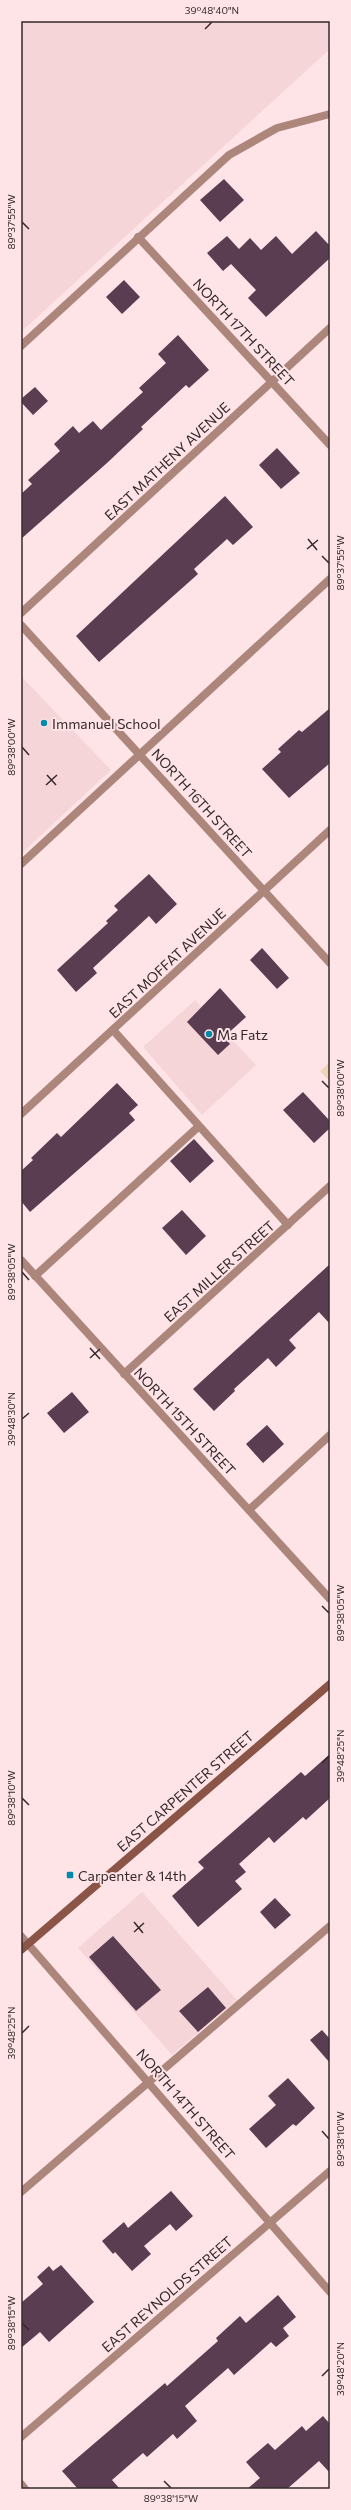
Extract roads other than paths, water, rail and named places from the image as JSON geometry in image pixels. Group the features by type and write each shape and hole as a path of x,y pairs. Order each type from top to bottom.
{"street":[{"path":"21,346 229,155 277,128 330,114"},
{"name":"NORTH 17TH STREET","path":"138,237 330,445"},
{"name":"EAST MATHENY AVENUE","path":"21,613 330,328"},
{"path":"21,864 330,579"},
{"name":"NORTH 16TH STREET","path":"21,625 330,963"},
{"name":"EAST MOFFAT AVENUE","path":"21,1114 330,830"},
{"path":"113,1030 198,1127 288,1225"},
{"path":"35,1276 198,1127"},
{"name":"EAST MILLER STREET","path":"124,1374 330,1186"},
{"name":"NORTH 15TH STREET","path":"21,1260 330,1599"},
{"path":"249,1510 330,1435"},
{"name":"EAST CARPENTER STREET","path":"21,1950 330,1684"},
{"path":"21,2192 150,2083 330,1926"},
{"name":"NORTH 14TH STREET","path":"21,1936 330,2292"},
{"name":"EAST REYNOLDS STREET","path":"21,2437 330,2171"},
{"path":"21,2484 25,2489"}],"place":[{"name":"Immanuel School","path":"44,723"},
{"name":"Ma Fatz","path":"209,1034"},
{"name":"Carpenter & 14th","path":"70,1875"}]}
